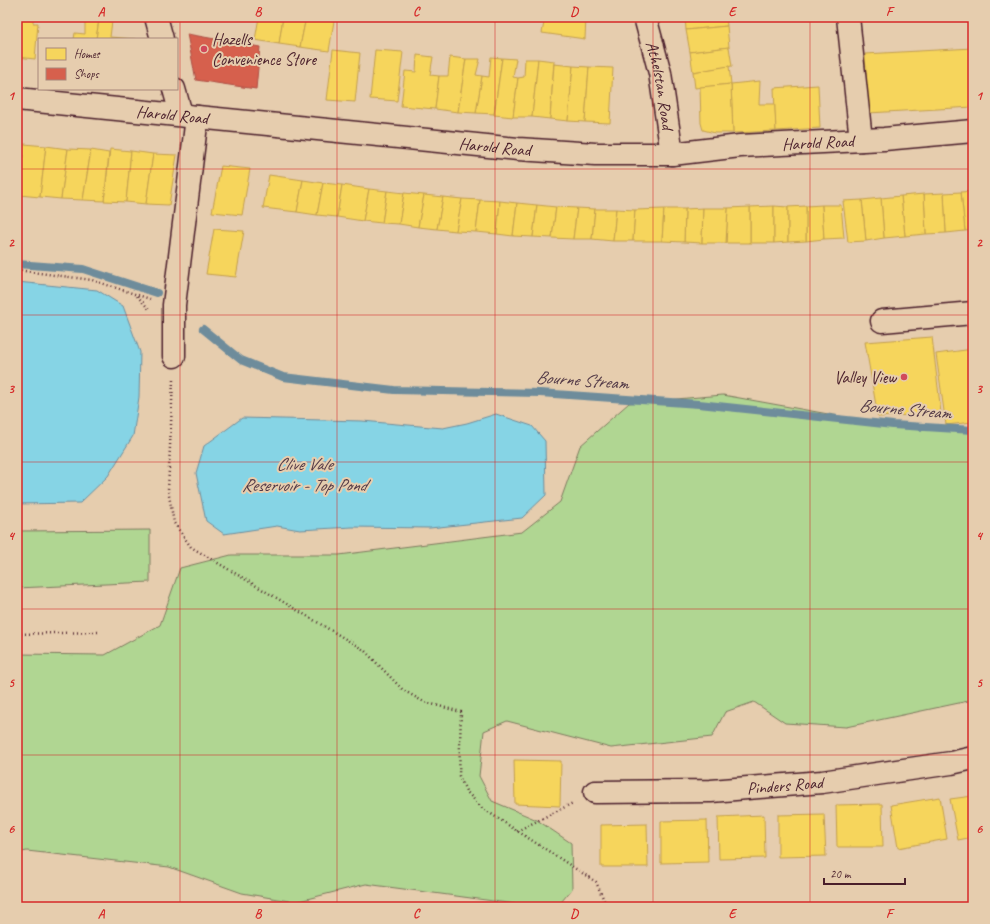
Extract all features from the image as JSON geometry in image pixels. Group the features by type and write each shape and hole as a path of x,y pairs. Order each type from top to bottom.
{"street":[{"path":"156,17 162,38"},
{"name":"Athelstan Road","path":"645,17 660,73 672,154"},
{"path":"848,17 861,140"},
{"path":"174,356 174,305 189,116 175,90"},
{"name":"Harold Road","path":"17,99 518,149 595,154 672,154 740,146 861,140 973,131"},
{"path":"882,320 973,313"},
{"name":"Pinders Road","path":"595,792 711,791 822,782 951,763 973,758"}],"path":[{"path":"17,270 92,280 137,296 174,305"},
{"path":"174,356 168,490 174,523 191,547 364,650 403,690 424,702 461,712 459,776 466,791 482,808 596,882 607,907"},
{"path":"17,634 98,632"},
{"path":"517,831 595,792"}],"green space":[{"path":"723,395 889,425 973,430 973,700 846,727 785,723 754,702 725,712 712,737 611,748 507,721 484,731 479,776 492,801 537,820 571,843 572,889 557,907 538,907 366,884 295,902 242,893 169,867 27,851 17,853 17,654 105,655 160,625 180,568 231,555 339,555 522,532 560,502 580,446 629,403"},
{"path":"150,530 150,582 17,588 17,531"}],"water":[{"path":"17,282 97,290 123,306 140,352 139,397 133,436 108,476 80,503 17,504"},
{"name":"Clive Vale Reservoir - Top Pond","path":"496,414 532,426 545,441 546,495 522,518 430,528 352,527 300,530 277,526 224,534 206,521 196,473 204,446 242,418 362,421 443,428 467,423"}],"building: Homes":[{"path":"18,17 33,17 33,23 38,23 35,59 17,57"},
{"path":"259,17 283,17 279,44 255,40"},
{"path":"283,17 306,17 300,47 279,44"},
{"path":"306,17 334,21 329,51 300,47"},
{"path":"545,17 586,17 585,39 542,33"},
{"path":"685,17 726,17 727,26 686,30"},
{"path":"85,18 99,20 96,38 74,38 75,33 85,34"},
{"path":"99,20 112,21 110,37 122,38 96,38"},
{"path":"727,26 729,47 690,52 686,30"},
{"path":"729,47 732,66 693,72 690,52"},
{"path":"973,48 973,107 868,113 865,54"},
{"path":"333,50 360,53 355,102 327,100"},
{"path":"375,50 403,52 397,101 370,99"},
{"path":"417,55 433,57 430,75 439,76 435,109 401,106 405,71 416,72"},
{"path":"450,57 466,59 458,112 435,109 439,76 448,76"},
{"path":"491,57 502,58 494,114 476,113 482,76 489,77"},
{"path":"502,58 516,59 513,77 518,78 513,117 494,115"},
{"path":"466,59 480,59 476,75 482,76 476,113 458,112"},
{"path":"525,59 538,59 532,117 513,117 518,78 524,77"},
{"path":"538,59 554,61 550,119 532,117"},
{"path":"554,64 573,66 568,121 550,119"},
{"path":"573,66 589,67 585,122 568,121"},
{"path":"729,66 731,84 695,88 693,72"},
{"path":"589,67 613,68 610,123 585,122"},
{"path":"760,81 759,104 775,104 776,131 733,133 731,84"},
{"path":"731,84 733,133 715,133 703,130 701,123 700,87"},
{"path":"818,85 820,128 776,131 774,88"},
{"path":"24,144 46,146 40,197 19,195"},
{"path":"46,146 68,149 61,199 40,197"},
{"path":"68,149 91,150 83,200 61,199"},
{"path":"110,149 131,151 126,202 104,201"},
{"path":"91,150 109,153 104,201 83,200"},
{"path":"131,151 153,154 146,204 126,202"},
{"path":"153,154 177,155 169,205 146,204"},
{"path":"221,166 250,169 242,215 212,212"},
{"path":"269,175 303,180 297,212 263,208"},
{"path":"303,180 323,183 317,215 297,212"},
{"path":"323,183 342,185 337,217 317,215"},
{"path":"342,185 369,189 363,221 337,217"},
{"path":"369,189 387,191 382,223 363,221"},
{"path":"387,191 404,193 399,224 382,223"},
{"path":"973,191 973,230 965,231 961,192"},
{"path":"961,192 965,231 946,233 944,193"},
{"path":"404,193 424,195 418,227 399,224"},
{"path":"944,193 946,233 926,234 924,194"},
{"path":"924,194 926,234 905,236 901,196"},
{"path":"424,195 443,197 437,229 418,227"},
{"path":"901,196 905,236 884,238 881,198"},
{"path":"443,197 462,199 456,231 437,229"},
{"path":"881,198 884,238 866,241 862,200"},
{"path":"462,199 480,200 476,232 456,231"},
{"path":"480,200 500,201 497,234 476,232"},
{"path":"862,200 866,241 848,242 843,201"},
{"path":"500,201 517,203 513,236 497,234"},
{"path":"517,203 537,205 533,237 513,236"},
{"path":"537,205 556,207 552,238 533,237"},
{"path":"822,205 824,239 806,241 806,206"},
{"path":"822,205 841,205 844,238 824,239"},
{"path":"774,206 774,243 750,243 750,207"},
{"path":"774,206 788,207 788,242 774,243"},
{"path":"806,206 806,241 788,242 788,207"},
{"path":"556,207 577,208 573,239 552,238"},
{"path":"750,207 750,243 726,243 728,208"},
{"path":"577,208 595,209 592,239 573,239"},
{"path":"703,208 702,243 684,242 685,209"},
{"path":"703,208 728,208 726,243 702,243"},
{"path":"595,209 616,209 613,241 592,239"},
{"path":"616,209 635,210 633,241 613,241"},
{"path":"664,209 662,241 633,241 635,210"},
{"path":"664,209 685,209 684,242 662,241"},
{"path":"214,229 244,231 236,277 206,274"},
{"name":"Valley View","path":"932,337 941,413 878,417 865,342"},
{"name":"Valley View","path":"973,349 973,422 946,425 936,354"},
{"path":"514,760 561,761 560,806 515,804"},
{"path":"973,796 973,837 958,840 950,799"},
{"path":"940,797 947,839 898,848 891,805"},
{"path":"882,804 883,847 837,847 836,805"},
{"path":"824,814 826,856 778,857 778,815"},
{"path":"764,815 765,858 719,859 718,817"},
{"path":"707,820 708,862 661,863 661,821"},
{"path":"647,824 648,867 601,867 601,825"}],"building: Shops":[{"path":"187,34 260,47 256,89 196,80"}],"waterway":[{"name":"Bourne Stream","path":"17,264 83,269 157,293"},
{"name":"Bourne Stream","path":"203,329 241,360 283,377 394,390 540,393 699,404 893,425 973,430"}],"place":[{"name":"Hazells Convenience Store","path":"204,49"},
{"name":"Valley View","path":"904,377"}]}
